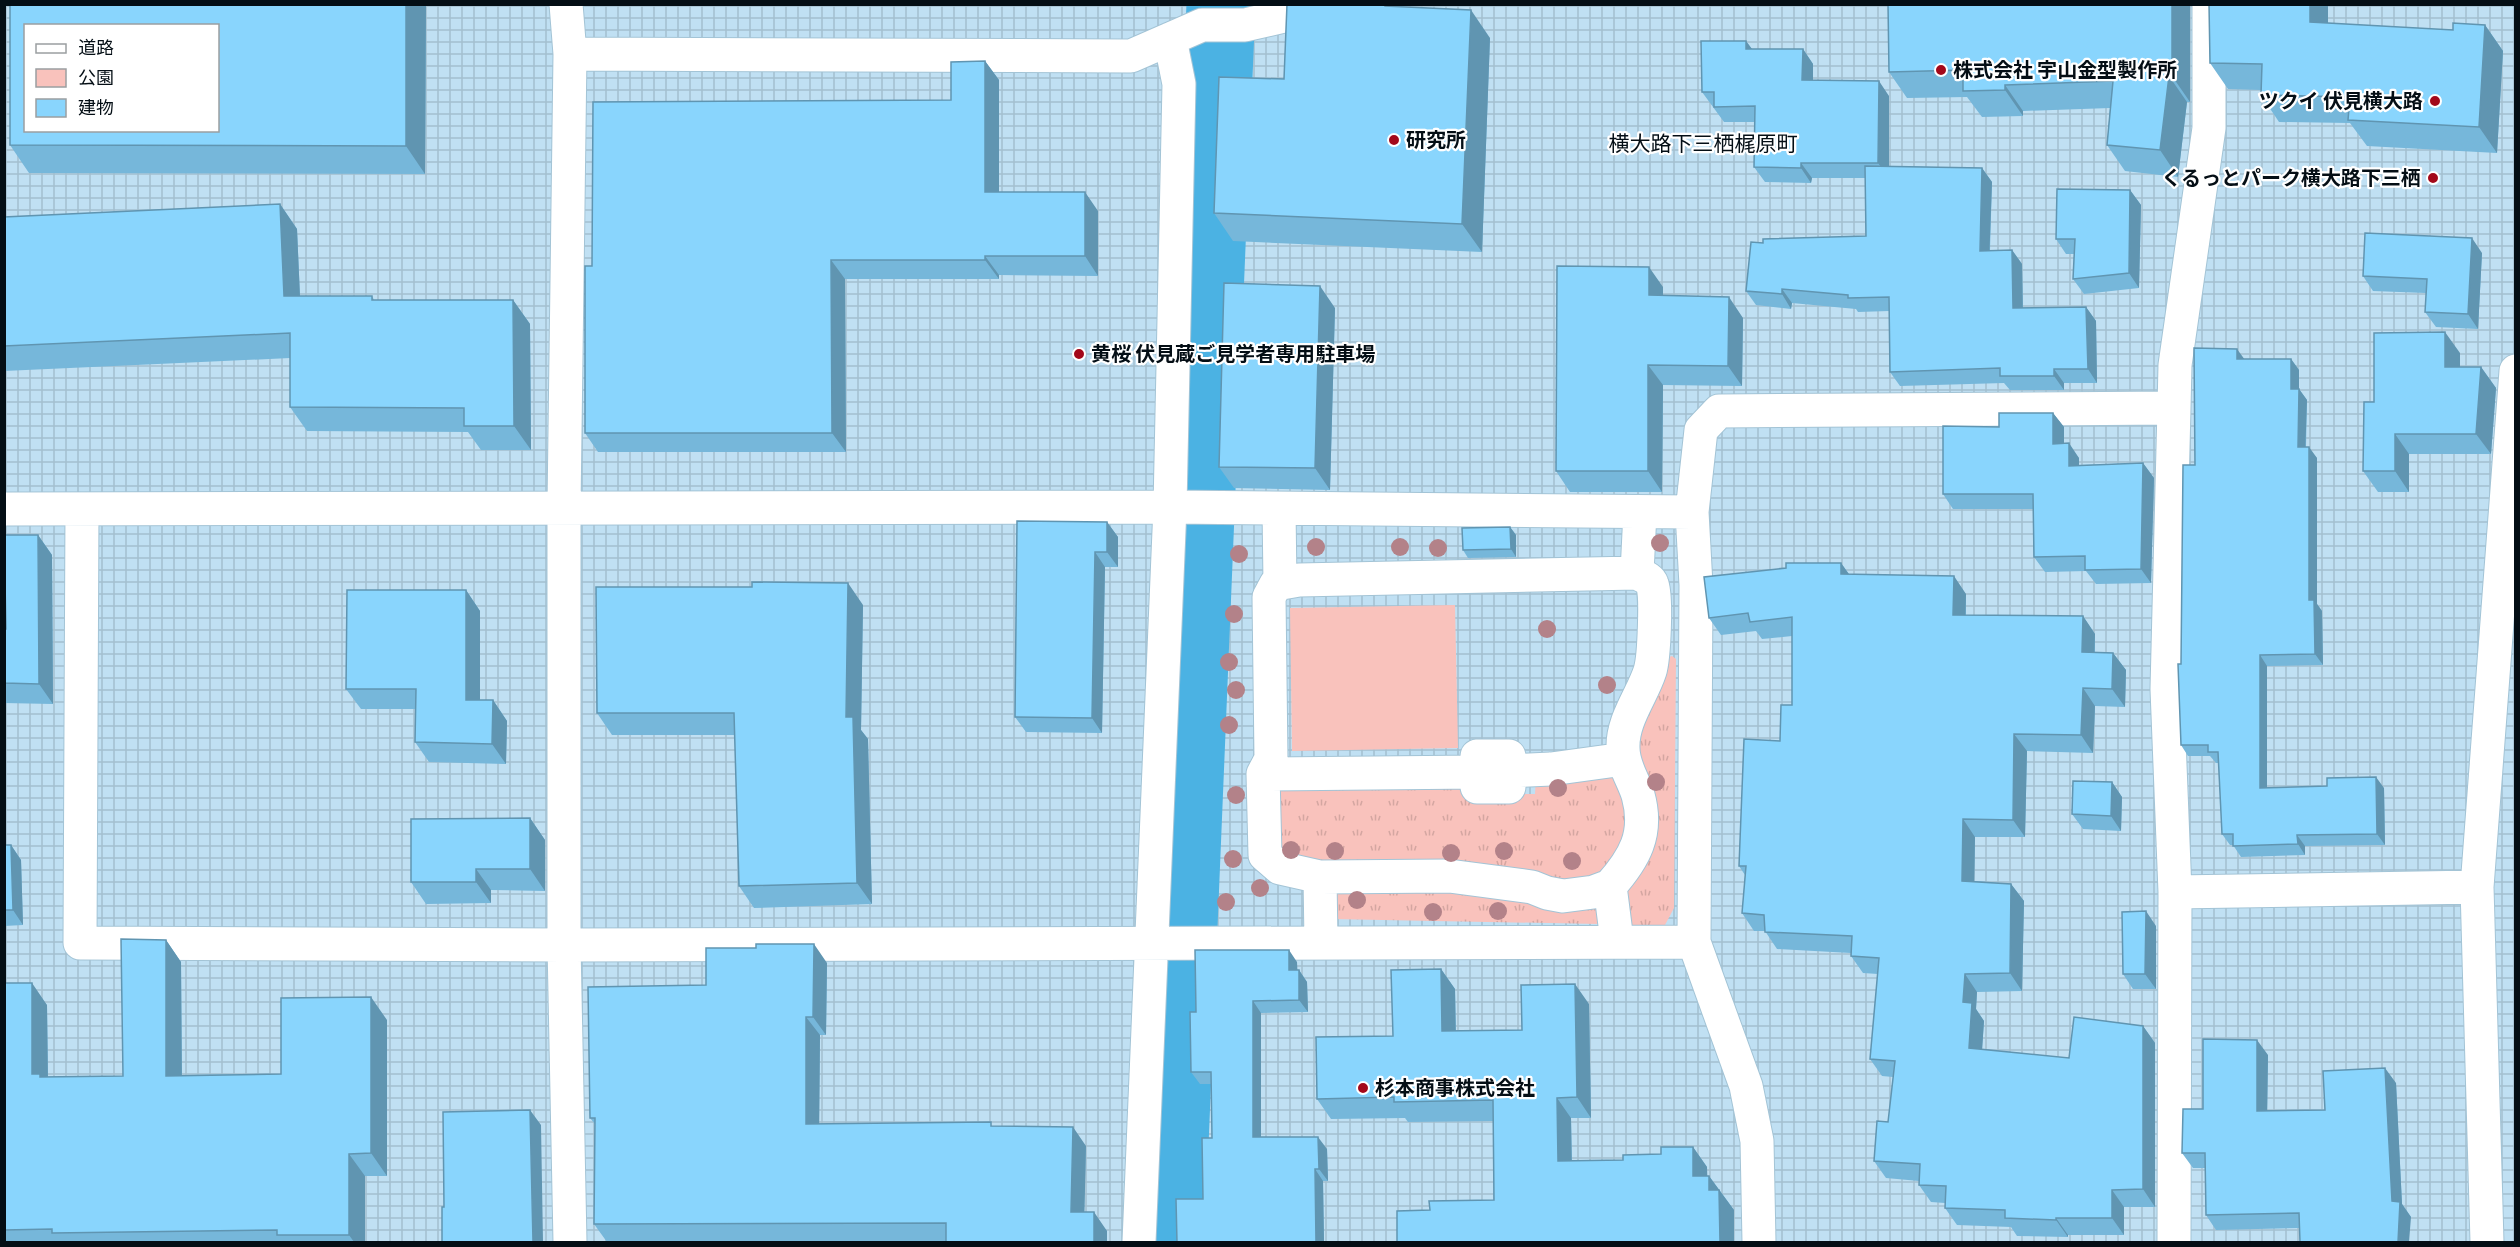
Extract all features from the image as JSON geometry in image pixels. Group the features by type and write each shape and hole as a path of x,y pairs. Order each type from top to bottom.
{"street":[{"path":"566,4 570,54 564,507 564,945 570,1242"},
{"path":"570,54 1131,56 1202,25 1245,25 1336,4"},
{"path":"2174,1242 2175,892 2167,689 2175,365 2209,128 2209,4"},
{"path":"1139,1242 1157,942 1170,507 1179,84 1170,39"},
{"path":"2487,1242 2477,887 2516,371"},
{"path":"1758,1242 1757,1141 1746,1086 1694,942 1696,585 1692,512 1701,430 1719,411 2174,408"},
{"path":"4,509 1170,507 1692,512"},
{"path":"82,508 80,943 564,945 1694,942"},
{"path":"1279,509 1280,583"},
{"path":"1640,512 1645,581 1653,658 1650,672 1627,724 1623,747 1626,769 1638,795 1642,821 1641,838 1635,854 1610,886 1587,894 1563,896 1532,887 1449,876 1320,877 1280,868 1265,855 1263,774 1271,759 1269,597 1276,584 1299,580 1645,581 1696,585"},
{"path":"1263,774 1493,772 1551,769 1624,759"},
{"path":"1320,877 1321,942"},
{"path":"1610,886 1617,941"},
{"path":"2175,892 2477,887"}],"shaded area":[{"path":"5,5 2515,5 2515,1242 5,1242"}],"green space":[{"path":"1455,605 1458,748 1292,751 1290,608"},
{"path":"1672,656 1676,659 1674,908 1665,925 1626,925 1624,885 1635,740 1663,659"},
{"path":"1536,776 1612,777 1622,788 1631,840 1594,885 1279,860 1273,802 1284,783 1468,782 1468,794 1535,794"},
{"path":"1468,886 1594,903 1599,909 1599,924 1330,919 1335,890"}],"building":[{"path":"10,4 406,4 406,146 10,145"},
{"name":"研究所","path":"1287,4 1385,4 1385,6 1471,10 1462,224 1214,213 1219,77 1284,79"},
{"path":"1888,4 2172,4 2172,76 2169,76 2160,150 2107,145 2113,81 2005,85 2005,90 1963,91 1963,70 1889,72"},
{"path":"2209,4 2310,4 2310,22 2453,30 2453,23 2485,25 2479,127 2348,120 2350,97 2261,95 2262,64 2210,63"},
{"path":"1701,41 1746,41 1746,49 1803,49 1802,80 1879,81 1878,163 1801,163 1801,168 1754,167 1755,106 1714,107 1714,92 1702,92"},
{"path":"985,61 985,192 1085,192 1085,256 985,256 985,260 831,260 832,433 585,433 585,266 592,266 593,102 951,100 951,62"},
{"path":"1865,166 1982,168 1980,251 2012,250 2013,308 2086,307 2088,369 2054,369 2054,376 2000,376 2000,368 1890,372 1889,297 1848,298 1848,295 1782,289 1782,294 1746,291 1751,242 1763,243 1763,239 1866,236"},
{"path":"2057,189 2130,190 2129,273 2073,279 2075,239 2056,239"},
{"path":"280,204 284,296 372,296 372,300 513,300 514,426 464,426 464,408 290,407 290,333 4,346 4,217"},
{"path":"2365,233 2472,238 2468,314 2425,312 2427,279 2363,276"},
{"path":"1557,266 1649,267 1649,295 1729,297 1728,366 1648,365 1648,471 1556,471"},
{"path":"1224,283 1320,286 1315,468 1219,467"},
{"path":"2445,332 2445,367 2481,367 2476,434 2395,434 2395,471 2363,471 2364,402 2374,402 2374,333"},
{"path":"2194,348 2237,349 2237,359 2291,359 2291,389 2299,389 2298,447 2309,447 2309,600 2314,600 2315,654 2260,655 2260,788 2327,786 2327,778 2376,777 2377,834 2297,835 2298,844 2233,846 2233,834 2222,834 2218,752 2208,752 2208,745 2181,745 2178,664 2181,664 2183,465 2195,465"},
{"path":"1999,413 2053,413 2053,444 2069,443 2069,466 2143,463 2141,569 2085,570 2085,556 2034,557 2033,494 1943,494 1943,426 1999,427"},
{"path":"1017,521 1107,522 1107,552 1095,552 1092,718 1015,717"},
{"path":"1510,527 1511,549 1463,550 1462,528"},
{"path":"4,535 38,535 39,684 4,683 4,629 6,629"},
{"path":"1786,563 1841,563 1841,574 1954,576 1953,615 2083,616 2082,652 2113,653 2112,689 2083,688 2081,735 2014,734 2013,820 1963,819 1962,881 2011,884 2010,973 1965,974 1963,1002 1972,1003 1969,1048 2069,1058 2074,1017 2143,1026 2143,1189 2112,1190 2112,1218 2056,1218 2056,1220 2005,1218 2005,1210 1945,1208 1946,1186 1919,1185 1920,1164 1874,1161 1877,1121 1888,1122 1895,1061 1870,1059 1879,958 1851,956 1852,936 1765,932 1764,915 1742,913 1746,866 1739,866 1744,739 1780,741 1781,705 1792,705 1792,617 1750,622 1748,613 1709,618 1704,577 1786,568"},
{"path":"752,582 848,583 846,717 853,717 857,883 739,886 734,713 597,713 596,587 752,587"},
{"path":"347,590 466,590 466,700 493,700 492,744 415,742 416,689 346,689"},
{"path":"2073,781 2112,782 2111,816 2072,814"},
{"path":"530,818 530,869 476,869 476,882 411,882 411,819"},
{"path":"4,845 11,845 13,910 4,910"},
{"path":"2146,911 2145,974 2123,974 2122,912"},
{"path":"121,939 166,940 166,1076 281,1074 281,998 371,997 371,1153 349,1154 349,1235 277,1235 277,1230 52,1233 52,1229 4,1230 4,983 32,983 32,1074 40,1074 40,1077 123,1076"},
{"path":"756,944 814,944 813,1017 806,1017 806,1124 991,1122 991,1126 1073,1127 1071,1212 1094,1212 1094,1242 946,1242 946,1223 594,1224 595,1118 590,1118 588,987 706,985 706,948 756,948"},
{"path":"1195,950 1289,950 1289,970 1299,970 1299,1000 1253,1001 1253,1137 1318,1137 1319,1169 1315,1169 1316,1242 1177,1242 1176,1199 1203,1199 1202,1138 1212,1138 1211,1072 1191,1072 1190,1012 1196,1012"},
{"path":"1441,969 1442,1031 1522,1030 1521,985 1575,984 1577,1097 1557,1098 1558,1161 1623,1160 1623,1155 1661,1154 1661,1147 1693,1147 1693,1176 1709,1176 1709,1190 1719,1190 1720,1242 1397,1242 1397,1211 1430,1210 1429,1201 1494,1200 1493,1100 1394,1102 1394,1097 1317,1099 1316,1037 1393,1036 1391,970"},
{"path":"2203,1039 2257,1040 2257,1111 2325,1110 2323,1071 2385,1068 2392,1201 2400,1202 2398,1242 2300,1242 2299,1213 2206,1215 2205,1153 2182,1153 2183,1109 2203,1109"},
{"path":"530,1110 533,1242 442,1242 443,1112"}],"waterway":[{"path":"1170,1242 1221,4"}],"place":[{"name":"株式会社 宇山金型製作所","path":"1941,70"},
{"name":"ツクイ 伏見横大路","path":"2435,101"},
{"name":"研究所","path":"1394,140"},
{"name":"くるっとパーク横大路下三栖","path":"2433,178"},
{"name":"黄桜 伏見蔵ご見学者専用駐車場","path":"1079,354"},
{"name":"杉本商事株式会社","path":"1363,1088"}],"district":[{"name":"横大路下三栖梶原町","path":"1703,144"}]}
